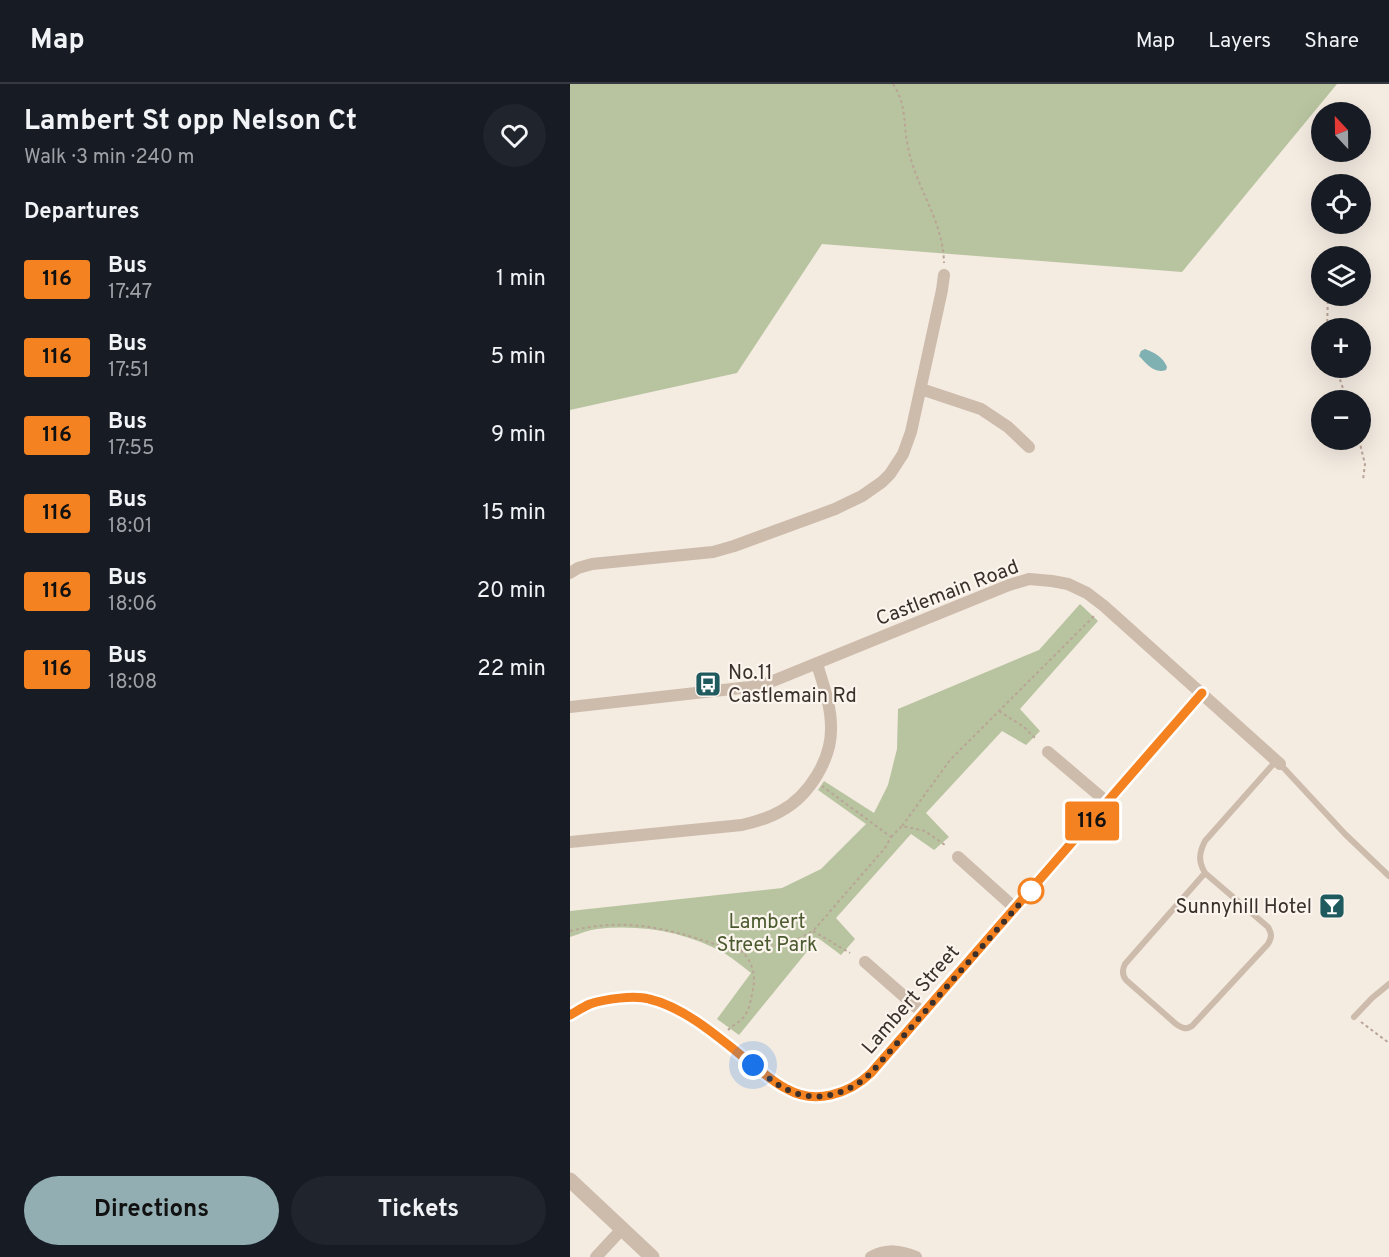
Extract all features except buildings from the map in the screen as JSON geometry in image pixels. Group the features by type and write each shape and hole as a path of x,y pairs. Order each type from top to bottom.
{"street":[{"path":"570,573 592,564 723,550 817,517 849,503 882,482 897,465 908,443 944,275"},
{"path":"921,389 989,414 1008,427 1029,447"},
{"name":"Castlemain Road","path":"570,707 750,687 768,683 1029,579 1068,584 1087,593 1278,762"},
{"path":"570,842 742,825 782,811 800,797 815,780 828,747 831,729 830,710 817,664"},
{"name":"Lambert Street","path":"570,1015 590,1004 618,998 648,998 673,1007 701,1025 788,1090 823,1097 843,1092 862,1082 871,1073 1202,693"},
{"path":"1048,752 1108,803"},
{"path":"958,857 1015,908"},
{"path":"865,962 923,1012"},
{"path":"570,1180 652,1257"},
{"path":"596,1257 622,1229"},
{"path":"871,1257 881,1252 897,1251 916,1257"}],"lane":[{"path":"1205,873 1123,968 1123,976 1126,980 1184,1029 1192,1026 1272,937 1268,927 1205,873 1199,858 1205,841 1278,762 1345,834 1389,876"},
{"path":"1354,1017 1389,984"}],"path":[{"path":"893,84 902,102 906,137 915,172 935,216 944,249 944,275"},
{"path":"1362,450 1365,464 1363,480"},
{"path":"570,932 597,925 660,928 740,951 762,949 794,941 813,932 885,848 950,760 1098,611"},
{"path":"999,711 1024,727 1037,740"},
{"path":"819,783 891,837"},
{"path":"902,826 925,831 945,845"},
{"path":"813,932 850,952"},
{"path":"725,1032 744,1018 754,983 750,961 740,951"},
{"path":"1354,1017 1389,1042"}],"green space":[{"path":"570,84 1337,84 1322,102 1311,102 1311,116 1182,272 822,244 737,373 570,410"},
{"name":"Lambert Street Park","path":"1080,604 1098,621 1020,709 1040,731 1026,745 1002,731 926,813 949,837 934,850 911,834 836,918 855,939 841,955 818,938 739,1035 717,1019 751,973 724,953 679,935 646,929 597,929 570,937 570,911 782,888 821,869 866,824 818,790 824,781 874,813 888,785 897,749 898,709 1039,650"}],"water":[{"path":"1145,349 1161,358 1167,367 1166,370 1154,369 1139,356"}],"bus line":[{"name":"116","path":"570,1015 590,1004 618,998 648,998 673,1007 701,1025 788,1090 823,1097 843,1092 862,1082 871,1073 1202,693"}],"place":[{"name":"No.11 Castlemain Rd","path":"708,684"},
{"name":"Sunnyhill Hotel","path":"1332,906"}],"route":[{"path":"753,1065 788,1090 806,1095 823,1097 843,1092 862,1082 1031,891"}]}
